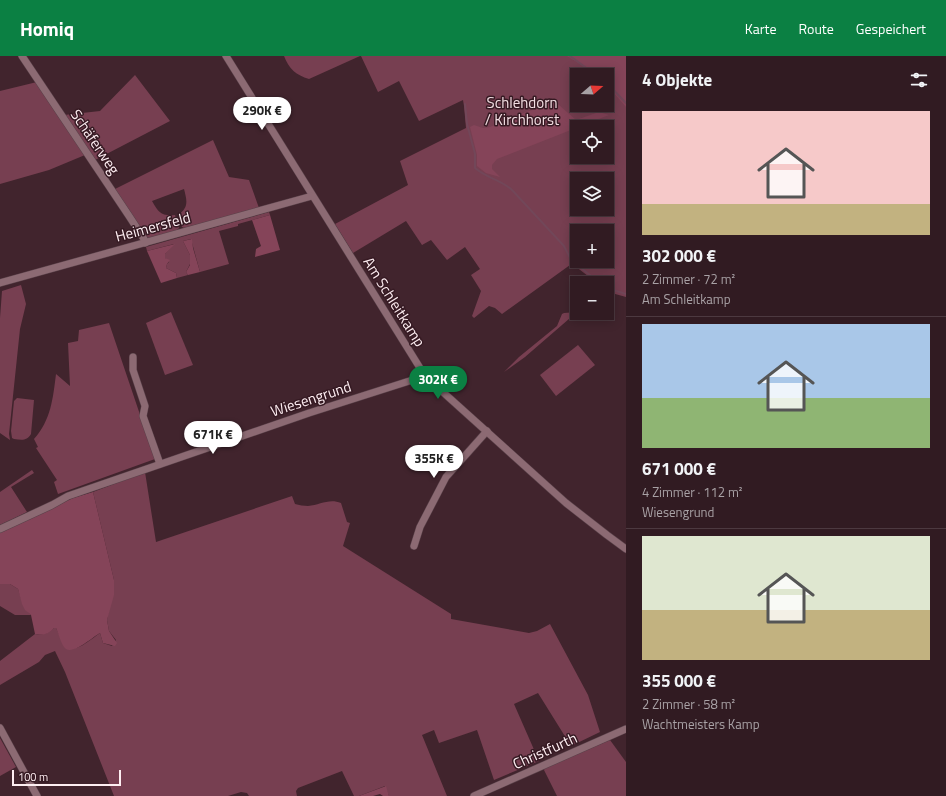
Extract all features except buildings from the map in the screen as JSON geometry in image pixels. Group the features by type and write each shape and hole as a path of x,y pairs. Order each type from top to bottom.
{"street":[{"name":"Schäferweg","path":"22,56 129,216 145,243"},
{"name":"Am Schleitkamp","path":"226,56 425,376 566,503 626,549"},
{"name":"Heimersfeld","path":"0,283 312,196"},
{"path":"133,357 133,370 145,406 143,416 160,464"},
{"name":"Wiesengrund","path":"0,529 68,496 308,413 425,376"},
{"path":"414,546 420,527 446,477 487,431"},
{"path":"0,728 37,796"},
{"name":"Christfurth","path":"474,796 626,729"}],"green space":[{"path":"284,56 360,56 309,79 300,76 294,71 288,65"},
{"name":"Schlehdorn / Kirchhorst","path":"361,56 626,56 626,297 614,294 614,276 588,276 578,268 614,268 614,224 570,224 570,265 502,314 495,308 489,306 474,318 472,316 481,291 471,275 480,269 465,247 447,260 431,240 422,245 406,221 353,253 335,224 408,185 400,161 466,128 463,100 419,121 399,81 378,92"},
{"path":"135,75 170,121 95,160 64,115 100,111"},
{"path":"37,82 85,155 49,170 0,184 0,91"},
{"path":"213,140 229,177 249,180 259,208 184,228 182,227 178,215 186,206 184,189 152,201 161,213 166,215 175,215 179,228 176,231 148,238 115,189"},
{"path":"269,212 270,215 219,231 229,264 200,272 191,239 183,241 190,255 190,264 186,272 188,275 177,278 176,273 166,268 169,262 165,258 165,254 174,244 147,251 146,247"},
{"path":"21,285 26,304 20,329 9,434 10,440 0,433 0,318 2,291"},
{"path":"171,312 193,365 165,375 146,323"},
{"path":"570,313 570,318 525,357 504,372 519,357 557,326 562,314"},
{"path":"109,323 155,459 58,494 54,482 57,480 36,448 38,447 34,439 40,432 48,416 56,374 70,386 68,343 78,341 79,330"},
{"path":"578,345 595,365 556,396 540,375"},
{"path":"17,398 34,400 31,434 24,440 12,438 11,431 14,401"},
{"path":"32,470 34,473 11,487 27,512 0,525 0,492"},
{"path":"145,472 156,542 292,496 295,504 303,506 328,501 341,503 347,522 350,523 343,546 451,614 451,619 529,633 537,631 550,624 588,695 600,732 571,746 538,693 514,704 539,761 494,780 477,730 439,743 434,730 422,735 447,796 389,796 385,786 359,796 354,796 342,771 298,788 296,791 297,796 249,796 247,793 241,792 228,796 114,796 65,672 55,651 45,655 39,662 0,685 0,661 35,634 45,634 54,628 56,628 66,648 71,649 80,647 100,633 103,643 112,646 116,640 109,631 107,620 114,580 93,492"},
{"path":"0,584 10,584 18,589 24,606 31,615 15,615 0,606"},
{"path":"0,738 16,767 0,776"},
{"path":"610,740 626,762 626,796 557,796 544,770 545,768"}],"shaded area":[{"path":"567,56 626,56 626,107 614,93 614,68 587,68"},
{"path":"555,102 576,120 570,120 570,130 497,159 492,165 492,169 500,177 486,173 477,166 477,155 470,127 474,125 483,128 490,127"},
{"path":"599,112 609,115 596,120 576,120"},
{"path":"270,215 280,250 255,257 256,249 261,246 252,220"},
{"path":"192,239 200,272 188,275 186,272 190,265 190,255 183,241"},
{"path":"175,244 165,254 165,258 170,260 166,268 176,273 177,278 161,283 147,251"},
{"path":"93,492 114,580 114,595 107,620 109,631 117,643 115,646 103,643 100,633 78,647 69,650 63,645 56,628 45,634 35,634 31,615 25,610 22,604 18,589 10,584 0,584 0,532 73,498"},
{"path":"386,786 389,796 383,796 380,794 373,796 359,796"}],"waterway":[{"path":"570,56 586,68"},
{"path":"614,90 626,103"},
{"path":"465,104 467,124 475,154 475,168 485,175 503,183 512,190 564,246 571,260 591,276"},
{"path":"614,290 626,294"}]}
